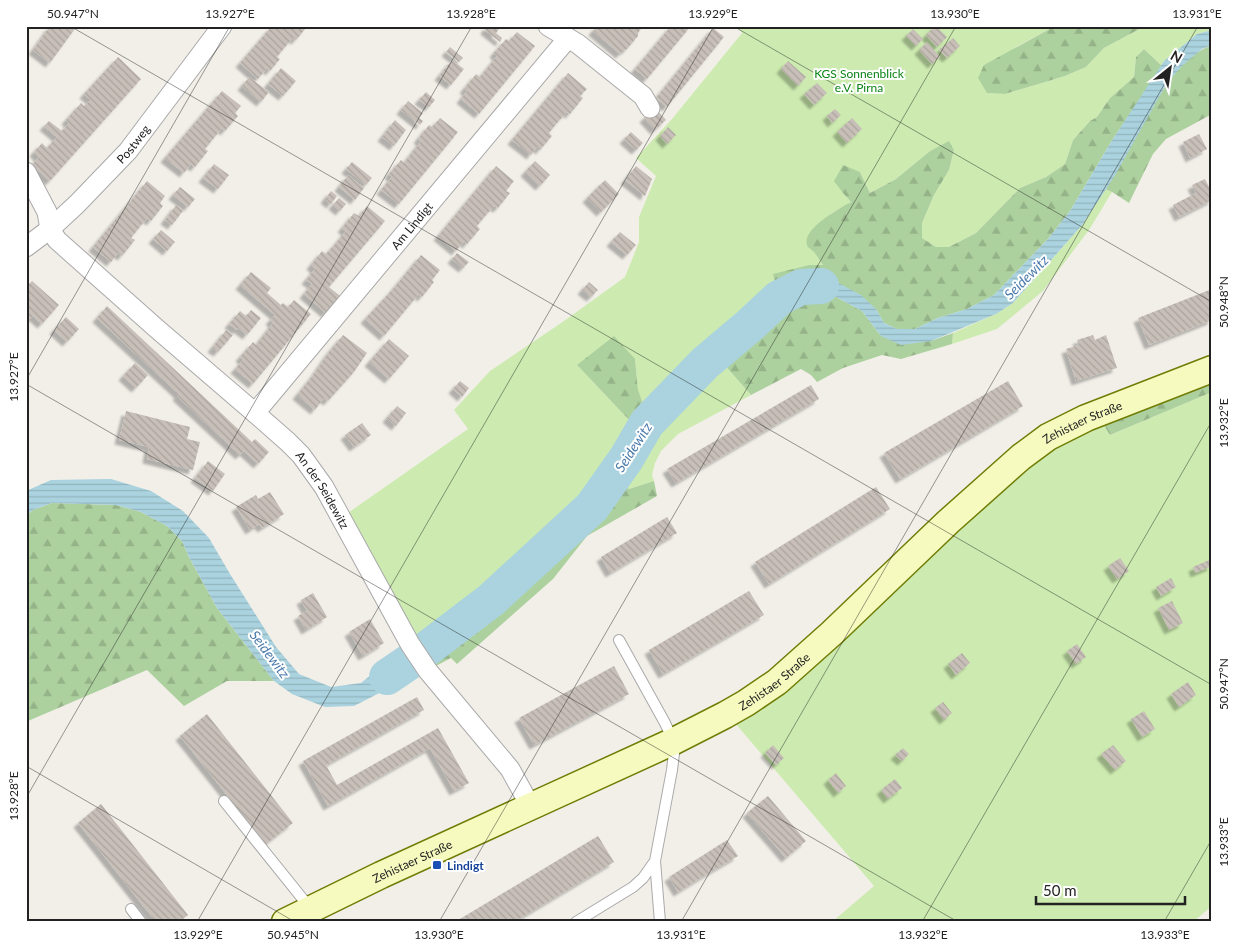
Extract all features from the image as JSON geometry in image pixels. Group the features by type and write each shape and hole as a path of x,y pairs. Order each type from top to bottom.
{"main road":[{"name":"Zehistaer Straße","path":"285,922 381,875 725,716 777,682 832,633 954,515 1020,457 1048,437 1086,418 1212,369"}],"street":[{"name":"Postweg","path":"26,247 50,230 128,151 222,26"},
{"path":"549,27 578,44 643,96 650,108"},
{"name":"Am Lindigt","path":"255,413 568,38"},
{"path":"26,172 47,212 50,230"},
{"name":"An der Seidewitz","path":"50,230 57,240 301,455 324,488 410,644 428,671 510,769 531,807"}],"lane":[{"path":"618,640 665,723 675,745 655,861 660,922"},
{"path":"224,801 311,909"},
{"path":"576,922 633,887 643,878 655,861"},
{"path":"131,909 141,922"}],"green space":[{"name":"KGS Sonnenblick e.V. Pirna","path":"737,26 1055,26 1014,48 987,93 1005,94 1065,76 1086,67 1104,48 1145,26 1212,26 1212,30 1197,34 1164,61 1162,66 1144,49 1136,57 1134,77 1110,98 1097,117 1090,121 1073,140 1065,164 1046,177 1020,188 976,233 949,247 936,247 922,238 922,223 934,195 949,170 954,150 949,142 930,151 896,179 870,193 860,172 843,193 851,202 832,213 808,246 823,265 809,265 779,298 647,422 626,459 592,507 491,600 424,652 345,515 468,429 454,410 490,371 625,277 639,242 639,217 656,176 636,158 672,119 742,33","holes":["635,359 638,390 631,422 577,365"]},
{"path":"1055,26 1145,26 1104,48 1086,67 1065,76 1005,94 987,93 978,78 984,65"},
{"path":"1212,45 1212,114 1166,139 1153,154 1129,203 1105,189 1157,99 1172,78 1189,59"},
{"path":"1144,49 1162,66 1111,142 1070,211 1048,239 994,295 967,309 938,318 915,329 897,329 884,323 876,309 801,279 778,294 773,274 809,265 823,265 808,247 807,241 814,227 851,202 834,181 843,165 860,172 870,193 896,179 930,151 949,141 954,150 949,170 934,195 922,223 922,238 936,247 949,247 976,233 1020,188 1046,177 1065,164 1073,140 1090,121 1097,117 1110,98 1134,77 1136,57"},
{"path":"1105,189 1112,192 1089,230 1043,291 997,329 952,344 953,333 996,314 1013,303 1083,224"},
{"path":"825,291 862,311 881,336 931,341 953,333 952,344 901,359 882,355 843,368 817,382 811,375 801,369 751,395 722,362 784,303 801,292"},
{"path":"614,336 635,359 638,390 644,407 631,422 577,365"},
{"path":"722,362 751,395 678,434 661,451 652,475 654,481 629,489 619,482 656,427 693,386"},
{"path":"1212,374 1212,392 1110,435 1102,422"},
{"path":"1212,392 1212,906 1193,922 832,922 874,886 735,723 993,493 1053,446 1102,422 1110,435"},
{"path":"654,481 657,496 587,536 553,579 457,664 451,658 434,667 430,661 553,559 619,482 629,489"},
{"path":"52,503 116,505 141,512 167,526 182,541 217,608 274,681 227,681 184,706 147,670 28,721 26,719 26,515 33,510"}],"water":[{"path":"1212,30 1212,45 1202,49 1183,65 1167,83 1114,177 1083,224 1013,303 996,314 931,341 901,345 881,336 862,311 825,291 801,292 784,303 693,386 656,427 629,469 589,519 553,559 430,661 424,652 491,600 592,507 626,459 647,423 705,363 779,298 778,294 801,279 827,277 861,295 876,309 884,323 897,329 915,329 938,318 967,309 994,295 1048,239 1070,211 1111,142 1164,61 1197,34"},
{"path":"111,479 151,491 183,511 209,538 276,647 299,674 331,687 361,683 404,648 419,670 403,681 354,706 325,707 292,694 274,681 217,608 182,541 167,526 141,512 116,505 52,503 33,510 26,515 26,491 51,480"}],"building":[{"path":"50,26 77,26 50,63 33,50"},
{"path":"272,26 303,26 306,28 296,40 293,38 285,47 277,57 280,59 270,71 267,68 258,79 240,63"},
{"path":"487,26 501,26 496,33 502,38 500,42 485,30"},
{"path":"597,26 643,26 638,36 620,54 593,31"},
{"path":"671,26 691,26 647,79 635,69"},
{"path":"935,26 947,37 937,47 926,35"},
{"path":"713,28 724,37 667,107 656,98"},
{"path":"913,29 923,39 916,46 906,36"},
{"path":"517,32 535,46 479,114 461,99 467,91 464,89 476,74 480,77 497,56 494,53 506,39 509,41"},
{"path":"953,38 960,46 947,58 939,50"},
{"path":"927,42 940,57 932,64 919,50"},
{"path":"450,47 463,58 459,62 446,52"},
{"path":"118,57 141,79 50,181 32,165 39,157 34,152 42,143 47,148 57,137 44,126 49,121 62,131 69,123 66,120 81,103 84,106 91,100 84,94"},
{"path":"452,60 464,69 451,85 439,76"},
{"path":"788,61 806,77 798,86 781,69"},
{"path":"281,68 296,81 283,96 268,84"},
{"path":"568,73 587,89 580,96 583,98 570,114 567,112 557,123 549,133 552,136 540,150 537,147 531,155 512,140"},
{"path":"249,77 269,92 261,102 242,86"},
{"path":"817,83 827,93 814,105 804,94"},
{"path":"222,91 241,106 235,113 238,116 225,131 222,128 205,149 208,151 195,167 191,164 184,173 165,158"},
{"path":"426,92 435,100 429,107 419,100"},
{"path":"408,101 423,113 419,118 423,121 420,125 401,110"},
{"path":"655,108 666,120 655,130 644,118"},
{"path":"835,109 841,115 832,123 827,116"},
{"path":"440,118 458,132 399,204 381,190 392,177 389,174 401,160 404,163 421,141 418,139 429,125 432,127"},
{"path":"852,118 862,129 847,143 837,132"},
{"path":"395,120 406,130 394,146 382,137"},
{"path":"668,127 676,135 667,144 660,136"},
{"path":"631,132 643,143 636,150 624,139"},
{"path":"1199,134 1207,149 1190,158 1183,142"},
{"path":"535,161 550,175 540,186 525,172"},
{"path":"352,162 372,178 366,185 346,169"},
{"path":"214,164 229,175 218,189 203,178"},
{"path":"496,166 514,181 506,191 510,193 498,208 494,206 486,215 477,226 480,229 467,244 464,241 456,251 438,236"},
{"path":"636,166 652,179 645,196 625,180"},
{"path":"348,175 364,188 355,200 339,187"},
{"path":"1205,179 1209,187 1212,188 1212,200 1179,217 1173,205 1196,193 1192,185"},
{"path":"605,180 619,194 601,212 587,198"},
{"path":"147,181 165,196 160,203 163,206 151,221 147,218 131,238 135,240 122,256 118,253 111,262 93,247"},
{"path":"180,187 195,199 188,207 173,195"},
{"path":"331,191 337,196 331,204 325,199"},
{"path":"339,198 346,204 340,211 333,205"},
{"path":"176,205 183,211 172,225 165,220"},
{"path":"367,206 385,221 329,287 340,296 326,313 304,294 312,284 306,280 315,269 311,265 322,251 326,254 337,242 346,231 342,228 354,213 359,216"},
{"path":"161,230 175,242 167,251 153,239"},
{"path":"620,232 636,245 627,255 611,242"},
{"path":"457,253 469,262 463,268 452,259"},
{"path":"421,255 440,270 432,280 434,282 422,297 419,294 384,336 365,319"},
{"path":"251,272 271,288 267,293 281,305 283,303 288,307 294,300 311,314 253,384 235,369 243,360 240,357 253,342 256,345 273,323 270,320 275,315 240,285"},
{"path":"32,281 59,305 42,324 33,316 30,319 26,315 26,287"},
{"path":"589,282 598,290 591,297 582,290"},
{"path":"1212,289 1212,320 1149,345 1138,318"},
{"path":"107,306 252,442 255,439 269,452 258,464 244,451 240,455 177,396 179,394 97,318"},
{"path":"251,310 261,318 247,335 229,324 240,311 246,316"},
{"path":"66,317 79,329 67,342 54,330"},
{"path":"226,330 233,335 218,352 212,348"},
{"path":"343,335 367,353 354,372 328,401 324,398 315,410 297,395"},
{"path":"1093,335 1095,340 1106,335 1117,368 1076,381 1066,349 1079,345 1077,340"},
{"path":"389,339 409,356 389,379 369,362"},
{"path":"135,363 148,375 136,388 123,376"},
{"path":"460,381 469,388 462,397 453,389"},
{"path":"1008,381 1023,406 900,479 884,453"},
{"path":"811,385 819,399 676,483 667,469"},
{"path":"397,406 406,413 396,426 387,418"},
{"path":"126,411 190,427 187,439 200,442 193,470 147,459 149,447 119,440"},
{"path":"362,423 371,435 354,447 345,435"},
{"path":"208,461 225,474 213,491 195,478"},
{"path":"876,487 890,509 769,584 755,562"},
{"path":"270,492 284,514 262,528 259,524 250,530 236,507 256,495 258,499"},
{"path":"667,517 677,533 610,573 601,557"},
{"path":"1120,558 1129,571 1117,579 1108,566"},
{"path":"1209,560 1212,566 1195,573 1193,567"},
{"path":"1171,578 1176,587 1161,596 1156,587"},
{"path":"749,591 764,615 663,674 649,650"},
{"path":"313,593 327,617 306,630 298,616 307,611 301,600"},
{"path":"1172,601 1183,623 1169,630 1158,608"},
{"path":"370,619 384,643 363,656 349,632"},
{"path":"1077,644 1086,657 1076,664 1067,651"},
{"path":"962,653 970,663 956,675 948,664"},
{"path":"614,666 629,694 534,745 519,718"},
{"path":"1188,682 1196,695 1179,707 1171,694"},
{"path":"417,697 424,710 326,765 337,785 438,728 469,783 454,791 430,748 328,806 303,761"},
{"path":"943,702 952,713 944,720 935,708"},
{"path":"1144,711 1155,729 1142,737 1131,719"},
{"path":"207,714 293,823 266,844 180,736"},
{"path":"773,745 784,758 776,765 765,753"},
{"path":"1113,745 1126,761 1115,770 1101,754"},
{"path":"903,748 909,754 902,761 895,755"},
{"path":"836,773 846,786 838,793 828,780"},
{"path":"895,779 902,788 888,799 881,790"},
{"path":"768,796 806,841 786,858 747,813"},
{"path":"101,804 188,915 179,922 156,922 78,823"},
{"path":"598,836 614,862 514,922 455,922"},
{"path":"727,840 738,856 678,892 669,877"}],"waterway":[{"name":"Seidewitz","path":"387,677 491,600 592,507 626,459 647,423 705,363 779,298 801,287 821,286"}],"place":[{"name":"Lindigt","path":"437,865"}]}
